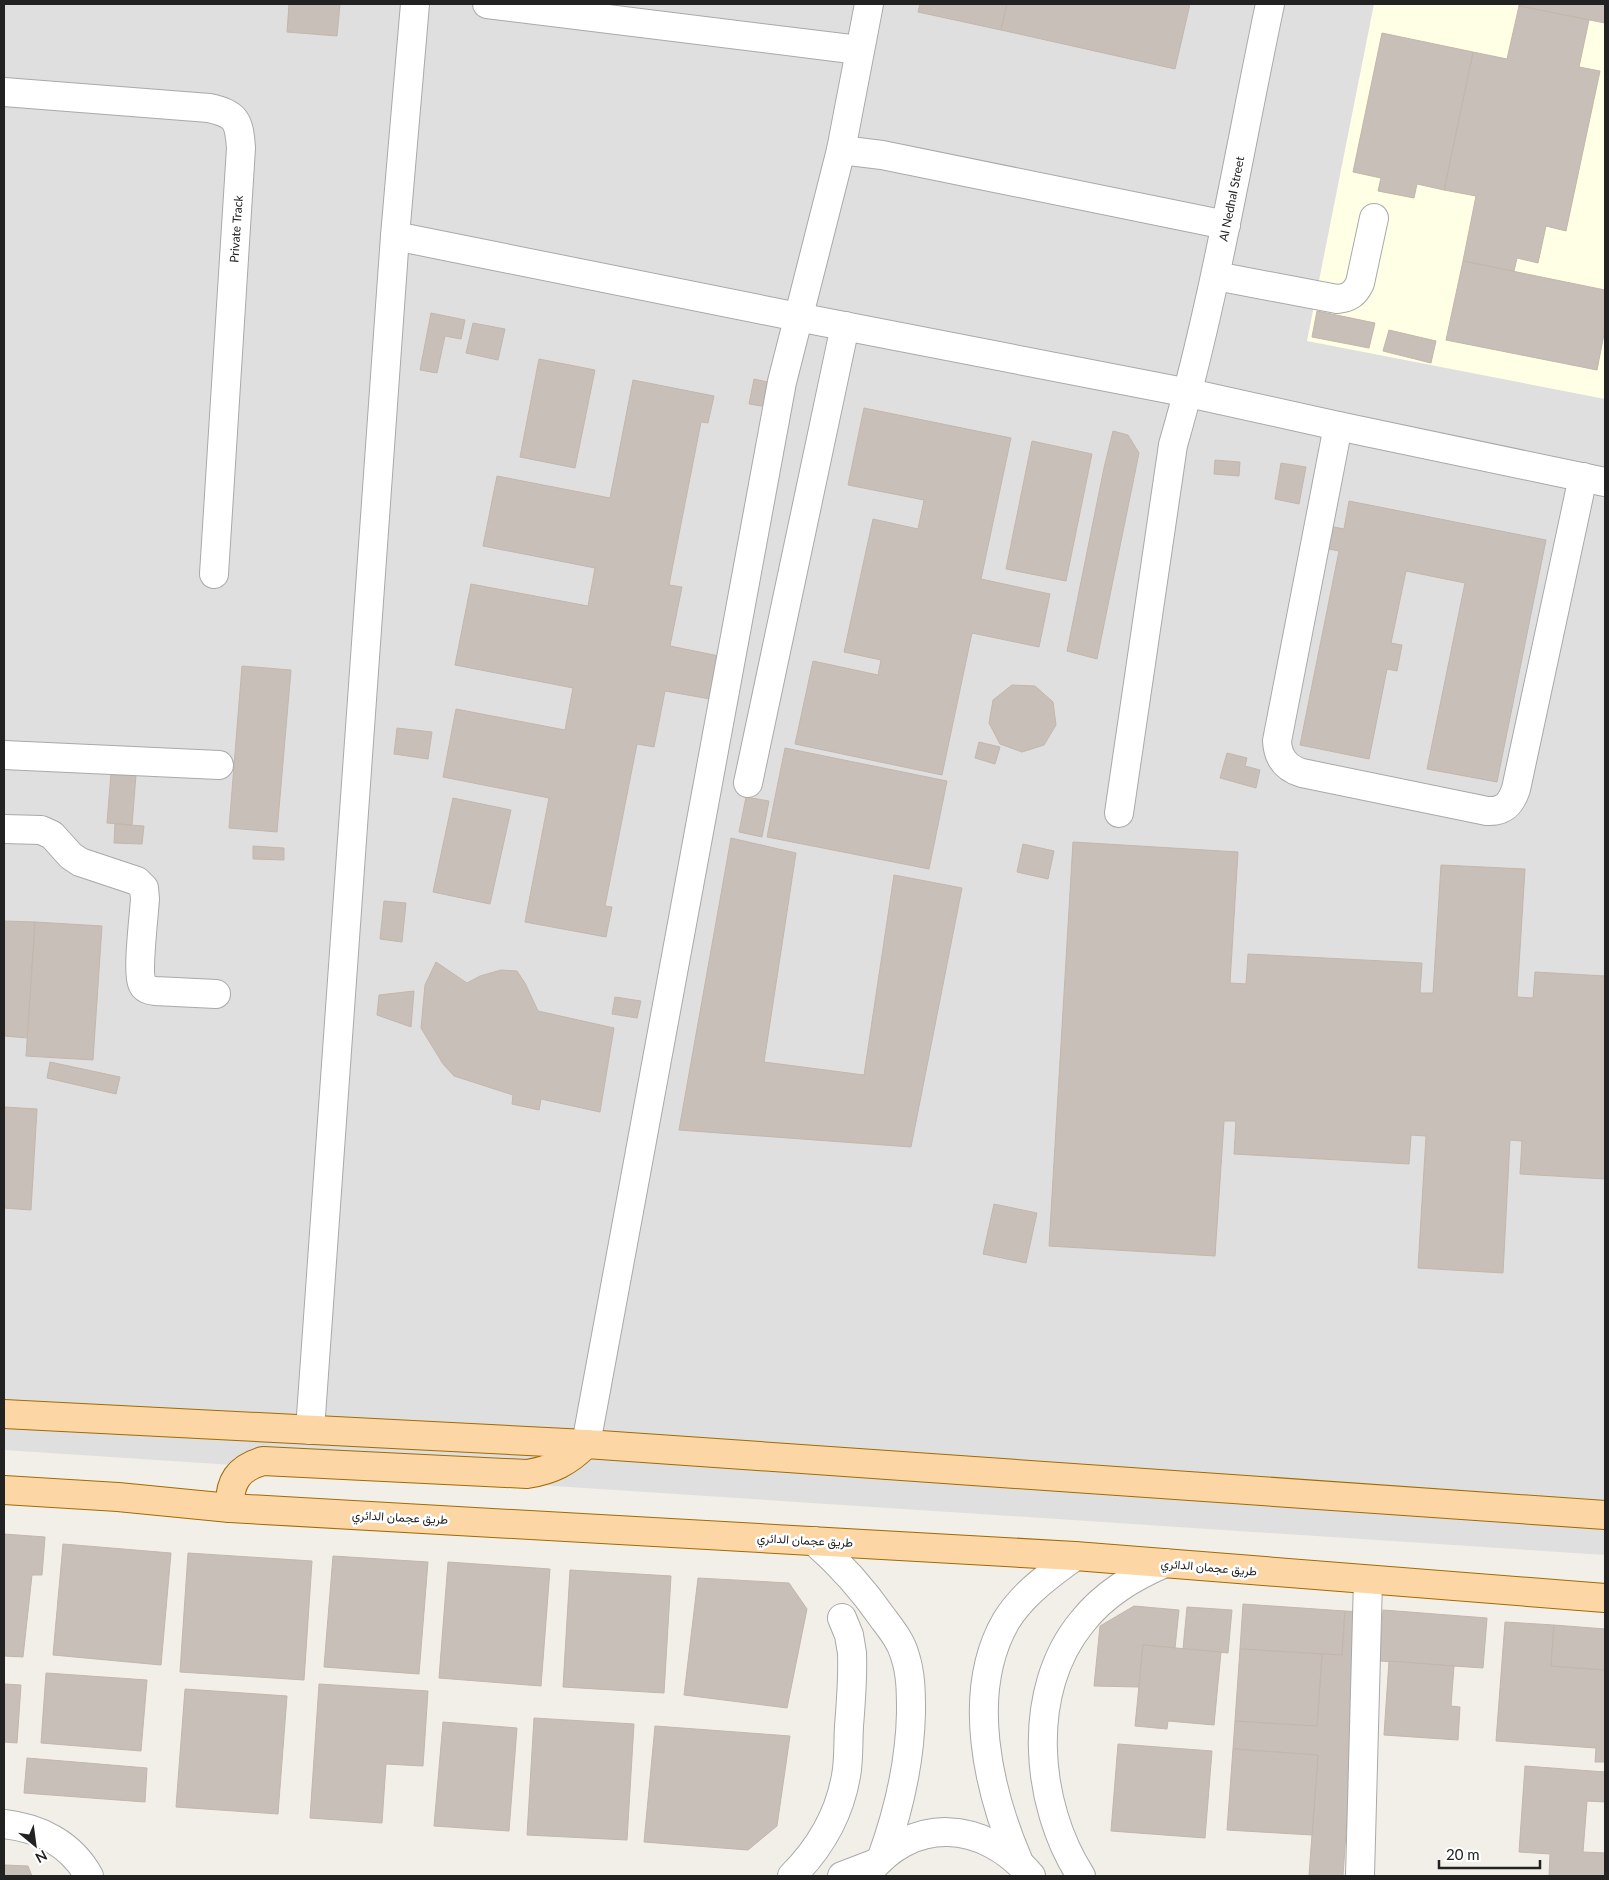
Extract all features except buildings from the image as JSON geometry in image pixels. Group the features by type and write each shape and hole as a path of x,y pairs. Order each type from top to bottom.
{"main road":[{"path":"4,1414 586,1444 1605,1515"},
{"path":"230,1508 230,1494 233,1482 241,1472 251,1465 263,1461 527,1474 560,1466 586,1444"},
{"name":"طريق عجمان الدائري","path":"4,1490 118,1497 230,1508 1075,1556 1605,1598"}],"street":[{"path":"310,1430 395,236 415,4"},
{"path":"487,4 859,50"},
{"path":"586,1444 780,392 841,150 869,4"},
{"name":"Al Nedhal Street","path":"1119,813 1174,445 1216,276 1270,4"},
{"name":"Private Track","path":"4,92 209,108 225,112 234,118 240,131 241,148 214,574"},
{"path":"841,150 882,155 1226,225"},
{"path":"1216,276 1336,299 1345,299 1352,295 1360,283 1374,218"},
{"path":"395,236 1188,393 1594,479 1516,789 1506,807 1497,812 1292,770 1283,762 1278,752 1277,741 1338,426"},
{"path":"748,783 845,326"},
{"path":"4,755 219,765"},
{"path":"4,829 41,830 52,835 71,856 80,862 137,881 144,888 145,899 140,973 142,985 154,991 216,994"},
{"path":"814,1541 839,1563 861,1588 896,1636 905,1655 910,1676 908,1761 894,1826 875,1865"},
{"path":"1024,1868 1004,1829 994,1796 988,1763 985,1729 985,1695 988,1668 996,1641 1007,1620 1021,1601 1038,1583 1075,1556"},
{"path":"1082,1876 1061,1838 1051,1808 1046,1779 1044,1749 1046,1700 1065,1646 1081,1622 1099,1603 1119,1587 1141,1573 1165,1563"},
{"path":"1360,1876 1368,1580"},
{"path":"792,1876 808,1861 822,1842 833,1821 846,1775 852,1653 849,1635 842,1618"},
{"path":"4,1824 20,1826 55,1840 76,1858 89,1876"},
{"path":"842,1876 875,1865 903,1843 926,1834 951,1832 976,1836 998,1846 1024,1868"}],"shaded area":[{"path":"4,4 1605,4 1605,1555 4,1450"},
{"path":"1374,4 1605,4 1605,399 1307,341"}]}
